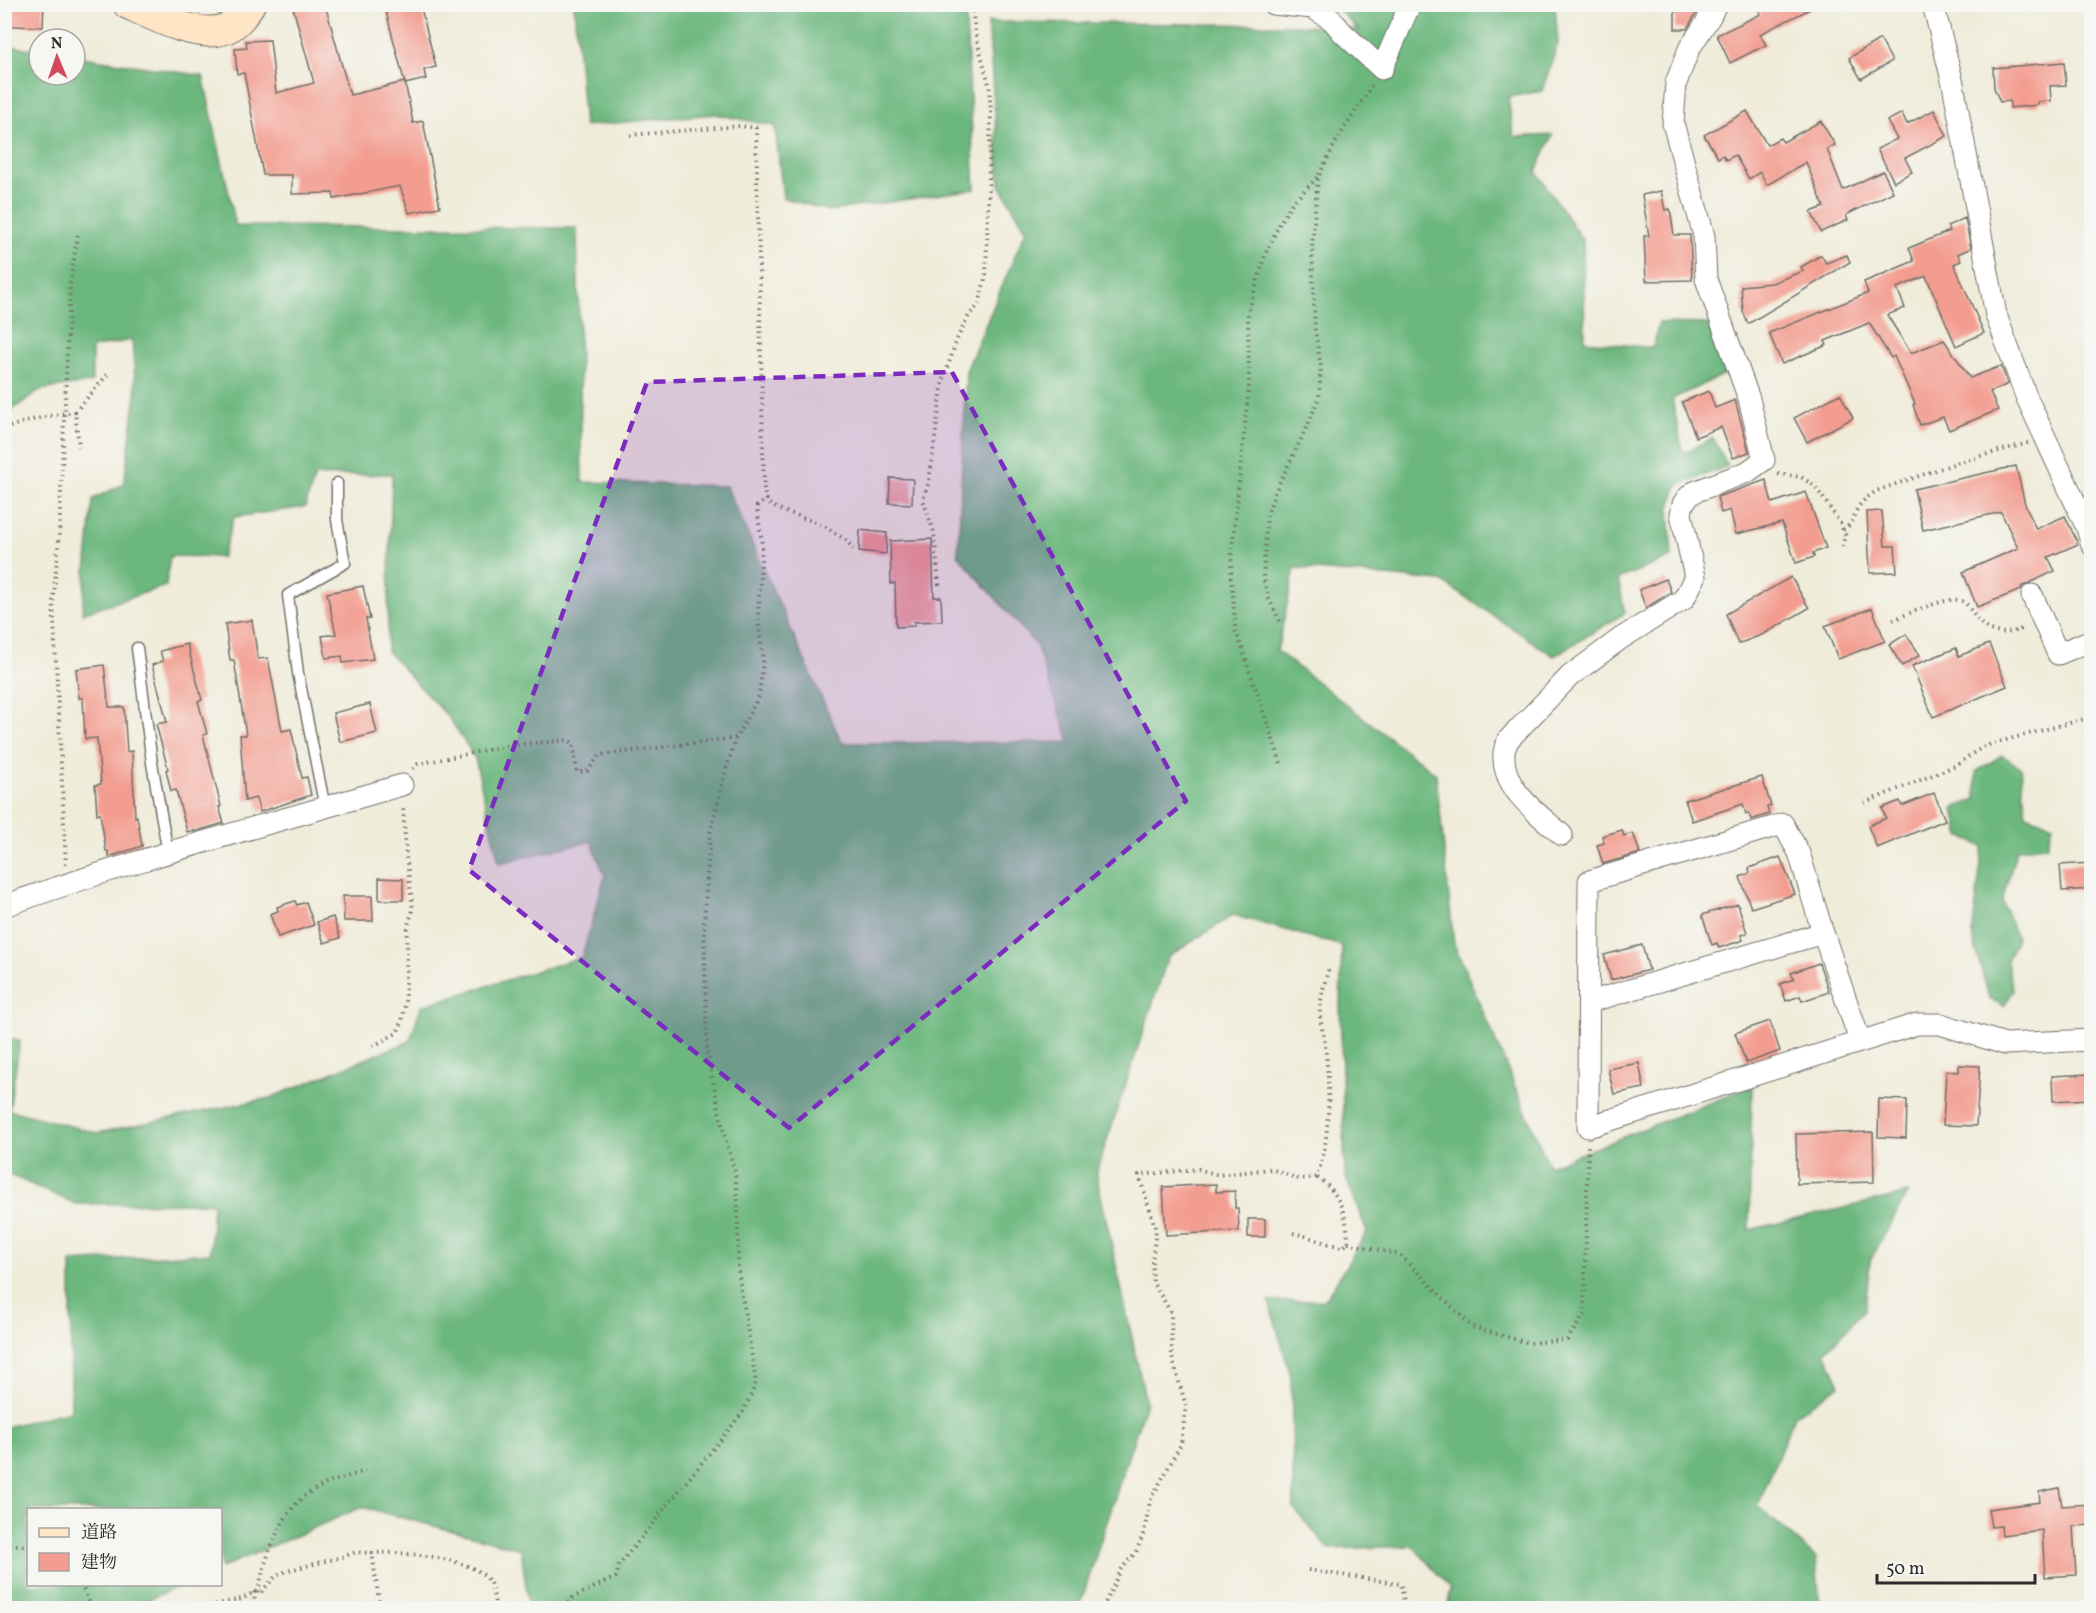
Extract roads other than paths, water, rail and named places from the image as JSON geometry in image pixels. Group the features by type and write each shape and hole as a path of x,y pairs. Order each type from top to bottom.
{"main road":[{"path":"128,4 191,30 212,32 229,28 241,18 250,4"}],"street":[{"path":"1273,4 1313,8 1332,20 1382,69 1410,4"},
{"path":"1562,835 1527,804 1509,781 1504,753 1508,740 1570,676 1620,639 1684,599 1695,577 1681,514 1683,504 1694,492 1747,472 1764,460 1749,399 1706,279 1704,236 1674,123 1676,83 1689,49 1716,4"},
{"path":"1933,4 1953,84 1996,315 2026,396 2087,528 2091,545"},
{"path":"2032,595 2058,654 2091,640"},
{"path":"4,906 66,884 402,785"},
{"path":"1860,1041 1823,933 1799,853 1783,825 1588,881 1588,1127 1917,1024 1940,1024 2005,1044 2091,1040"},
{"path":"1589,1002 1823,933"}],"lane":[{"path":"325,808 298,674 288,595 345,563 337,520 337,483"},
{"path":"137,648 152,764 168,853"}]}
